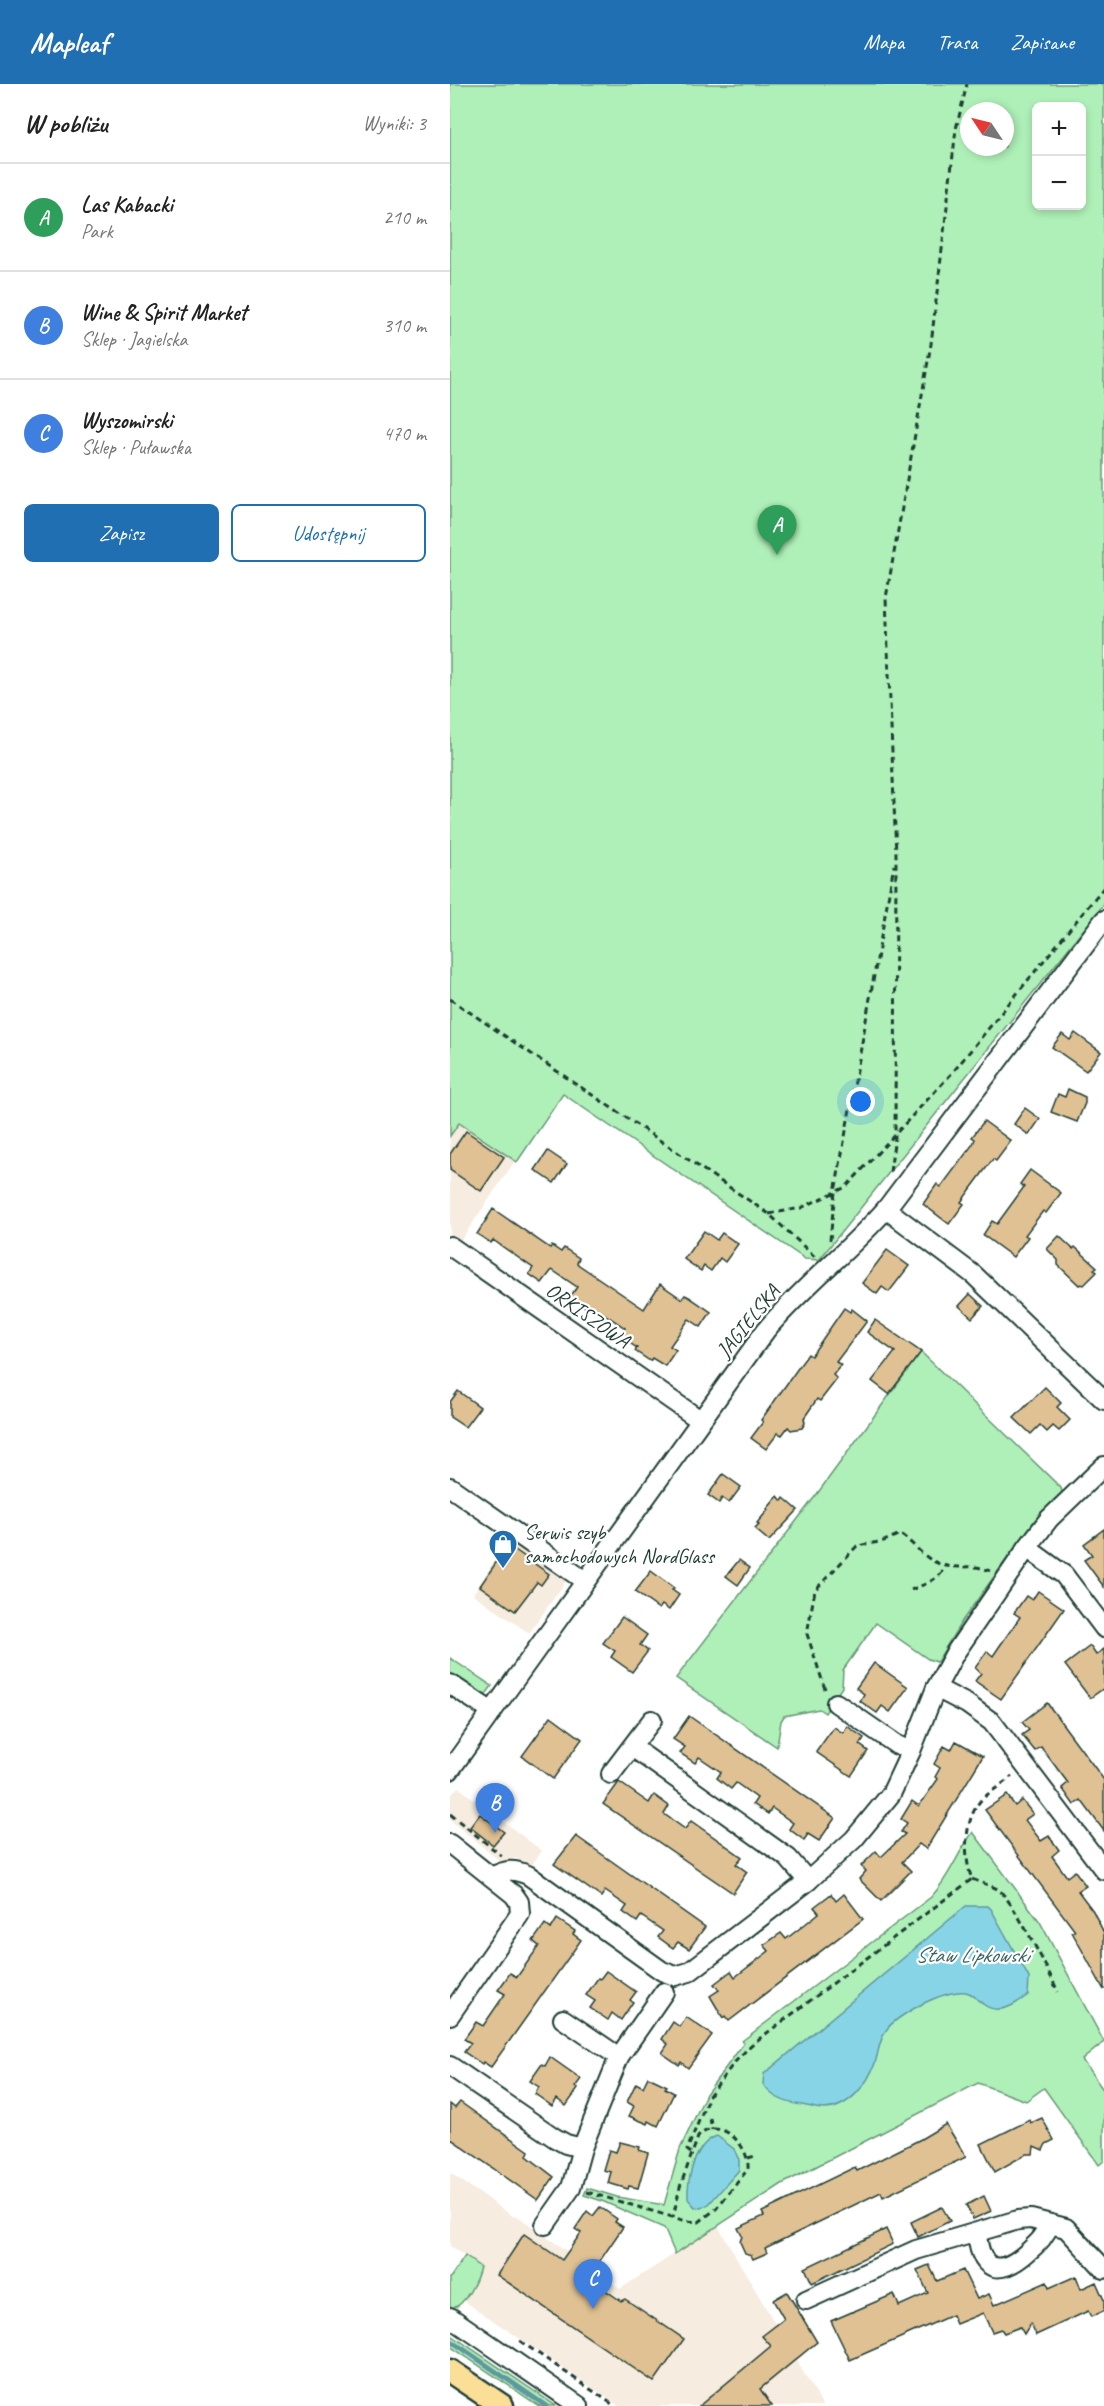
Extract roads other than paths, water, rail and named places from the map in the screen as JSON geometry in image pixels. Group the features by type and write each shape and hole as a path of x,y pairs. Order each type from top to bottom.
{"main road":[{"path":"450,2371 502,2406"}],"street":[{"name":"JAGIELSKA","path":"450,1770 766,1330 783,1310 858,1241 886,1209 1104,920"},
{"path":"886,1209 974,1275 1104,1400"},
{"name":"ORKISZOWA","path":"450,1246 700,1420"},
{"path":"492,1877 502,1872 516,1870 528,1875 662,1971 675,1976 689,1972 808,1881 854,1839 891,1794 936,1688 955,1653 1027,1548 1049,1520 1104,1466"},
{"path":"450,1487 585,1581"},
{"path":"1027,1548 1064,1575 1104,1628"},
{"path":"450,1684 492,1712"},
{"path":"936,1688 967,1704 993,1722 1104,1870"},
{"path":"836,1703 897,1745 911,1751"},
{"path":"611,1774 652,1720"},
{"path":"632,1747 788,1858 808,1881"},
{"path":"450,1844 514,1895 519,1902 520,1914 450,2015"},
{"path":"545,2225 571,2188 582,2148 619,2057 664,1992"},
{"path":"563,2019 619,2057"},
{"path":"450,2066 555,2138 566,2144 582,2148"},
{"path":"806,2300 916,2250 1031,2218 1050,2224 1059,2224 1066,2228 1104,2269"},
{"path":"976,2234 979,2251 984,2260 989,2265 1004,2267 1014,2265 1046,2236 1050,2224"},
{"path":"450,2317 579,2406"}],"water":[{"name":"Staw Lipkowski","path":"966,1906 988,1906 991,1909 1029,1978 1028,1995 1006,2008 995,2009 983,2004 969,1993 956,1992 937,1997 915,2008 896,2020 884,2033 872,2071 862,2087 849,2100 833,2108 821,2109 790,2103 766,2089 763,2084 764,2074"},
{"path":"717,2136 734,2149 739,2160 739,2170 709,2204 701,2208 695,2207 688,2199 689,2181 694,2162 703,2146"}],"waterway":[{"path":"450,2340 546,2406"}],"place":[{"name":"Las Kabacki","path":"777,555"},
{"name":"Serwis szyb samochodowych NordGlass","path":"503,1570"},
{"name":"Wine & Spirit Market","path":"495,1833"},
{"name":"Wyszomirski","path":"593,2309"}]}
